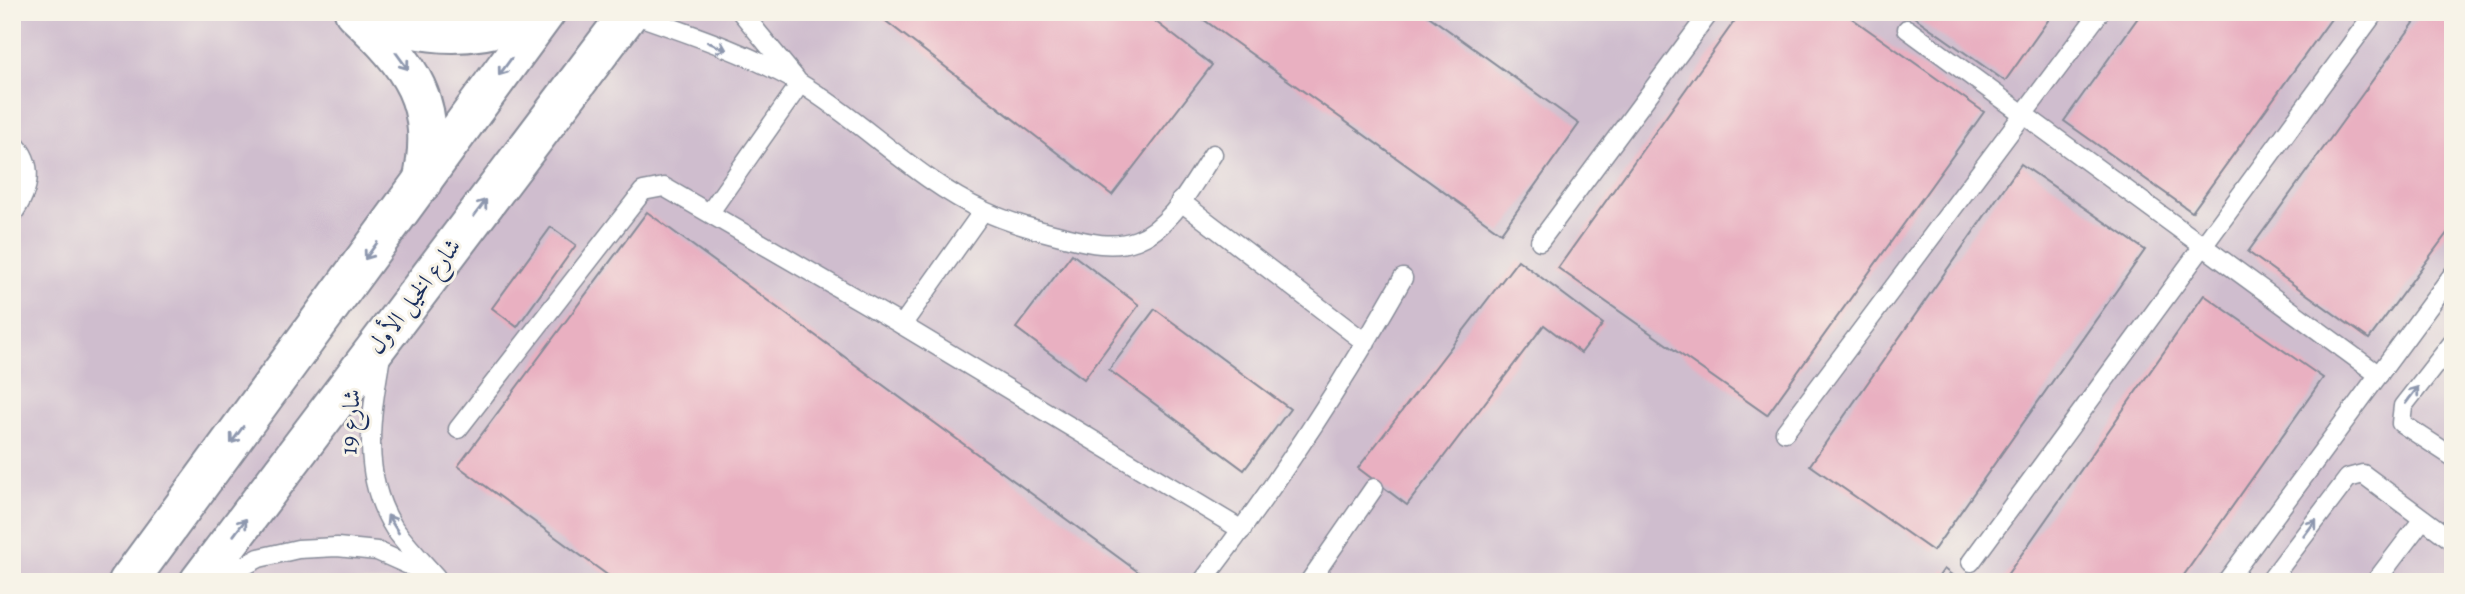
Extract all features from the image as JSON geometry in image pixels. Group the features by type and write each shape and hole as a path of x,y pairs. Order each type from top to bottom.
{"main road":[{"path":"354,12 398,55 419,90 428,136 422,183"},
{"path":"367,12 395,26 426,33 457,35 488,31 544,12"},
{"path":"128,582 422,183 544,12"},
{"name":"شارع الخيل الأول","path":"199,582 384,334 630,13"}],"lane":[{"path":"741,12 800,84"},
{"path":"1540,241 1710,12"},
{"path":"1785,432 2099,12"},
{"path":"1971,562 2375,12"},
{"path":"630,13 691,35 800,84 953,194 983,211 1019,225 1109,245 1132,242 1154,231 1166,221 1213,154"},
{"path":"1907,29 2379,374"},
{"path":"710,212 800,84"},
{"path":"12,141 25,157 29,183 25,196 12,215"},
{"path":"458,429 643,191 664,187 902,325 1242,530"},
{"path":"1180,201 1366,343"},
{"path":"902,325 983,211"},
{"path":"2226,582 2453,274"},
{"path":"1202,582 1242,530 1327,407 1403,278"},
{"name":"شارع 19","path":"384,334 369,434 373,473 395,529 439,579"},
{"path":"2453,341 2403,406 2401,423 2453,457"},
{"path":"2269,582 2348,478 2363,474 2453,541"},
{"path":"1309,582 1374,488"},
{"path":"2375,582 2423,519"},
{"name":"شارع 19","path":"214,582 260,558 298,549 337,547 377,551 439,579"}],"shaded area":[{"path":"12,12 2453,12 2453,582 12,582"}],"building":[{"path":"874,12 1143,12 1212,65 1112,195"},
{"path":"1193,12 1423,12 1579,124 1501,233"},
{"path":"1741,12 1843,12 1984,112 1767,415 1558,268"},
{"path":"1907,12 2054,12 2005,81"},
{"path":"2142,12 2336,12 2192,212 2064,121"},
{"path":"2422,12 2453,12 2453,225 2369,339 2248,252"},
{"path":"2021,164 2145,250 1933,551 1810,465"},
{"path":"647,212 1152,582 617,582 458,466"},
{"path":"551,227 576,245 517,327 492,308"},
{"path":"1072,254 1139,305 1084,379 1016,328"},
{"path":"1518,260 1603,324 1581,353 1544,325 1407,505 1358,468"},
{"path":"2204,295 2323,378 2179,582 2002,582"},
{"path":"1155,309 1290,409 1244,470 1109,370"},
{"path":"1944,569 1961,582 1935,582"}]}
